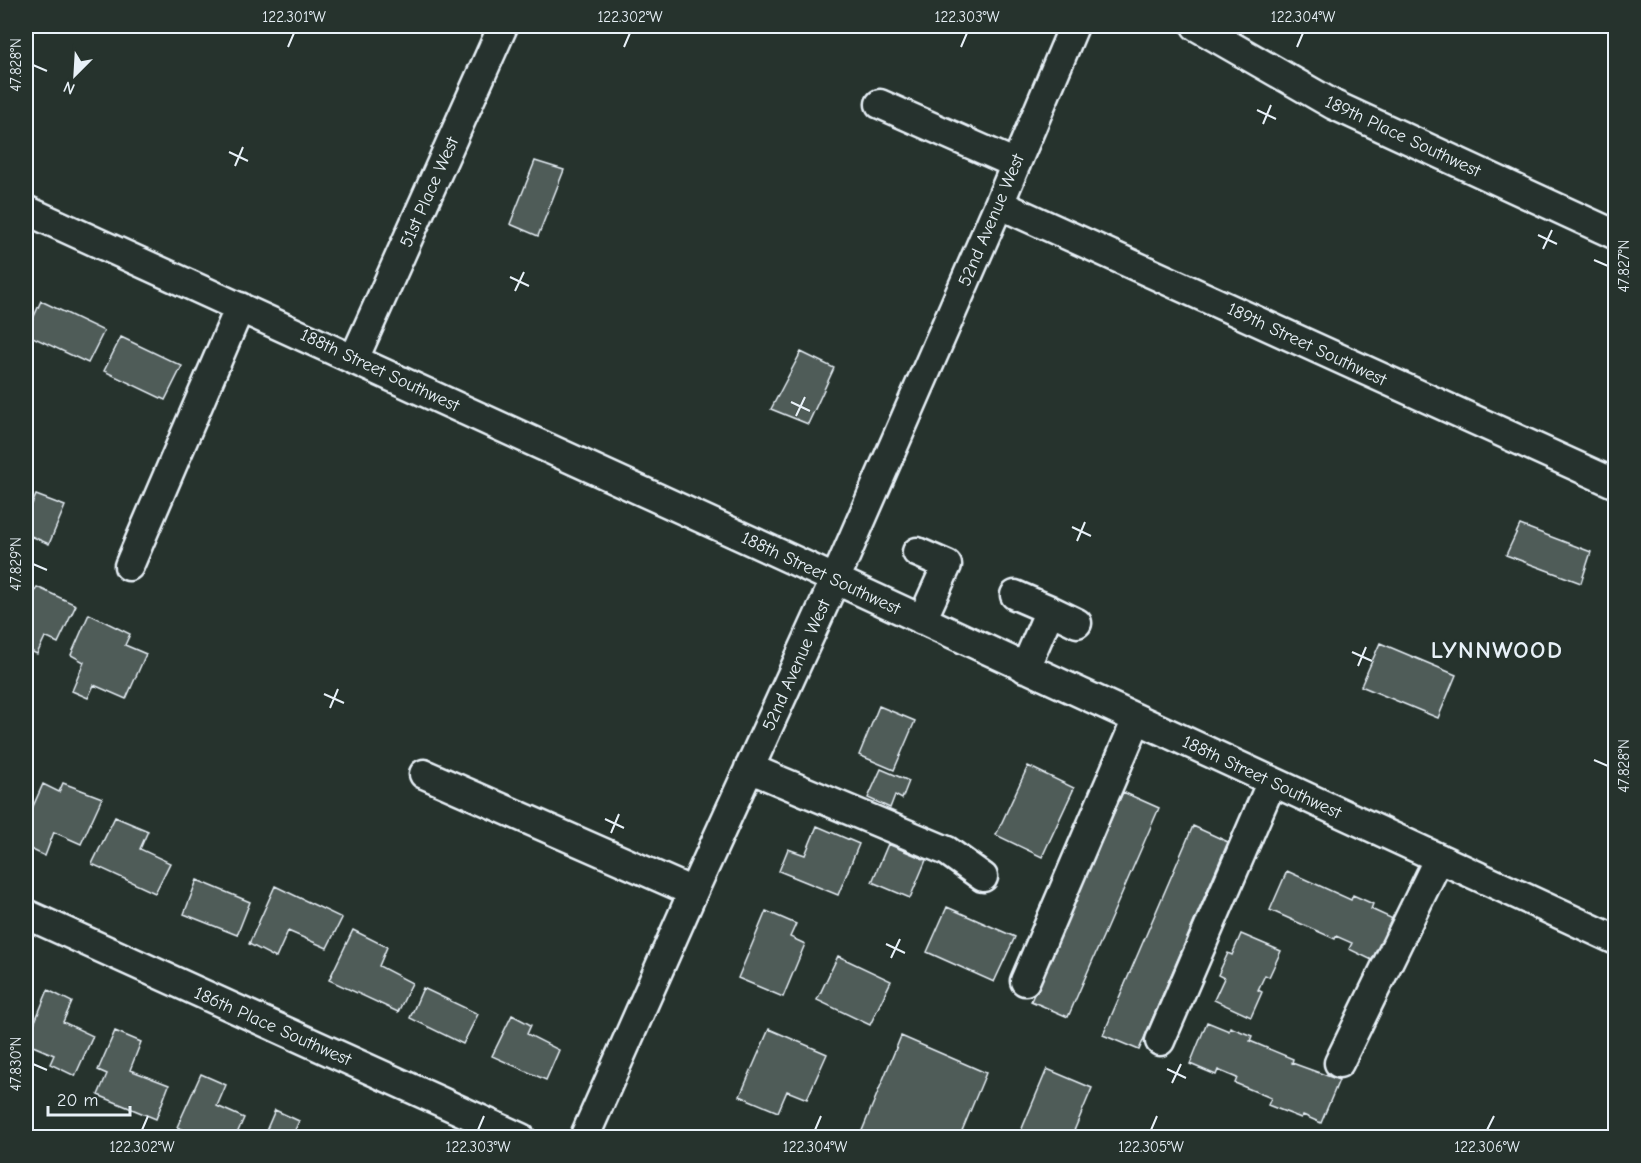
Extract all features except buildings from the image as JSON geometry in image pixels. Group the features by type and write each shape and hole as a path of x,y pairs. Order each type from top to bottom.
{"street":[{"name":"51st Place West","path":"354,359 503,26"},
{"name":"52nd Avenue West","path":"584,1137 835,580 1016,165 1074,26"},
{"name":"189th Place Southwest","path":"1196,26 1334,105 1616,235"},
{"path":"880,104 1016,165"},
{"name":"189th Street Southwest","path":"999,204 1616,484"},
{"name":"188th Street Southwest","path":"26,210 1616,940"},
{"path":"129,566 240,307"},
{"path":"917,552 957,569 922,620"},
{"path":"1015,595 1077,622"},
{"path":"1025,668 1050,610"},
{"path":"1025,981 1137,719"},
{"path":"749,768 947,851 983,877"},
{"path":"424,774 693,892"},
{"path":"1160,1041 1272,781"},
{"path":"1340,1064 1438,858"},
{"name":"186th Place Southwest","path":"26,914 521,1137"}],"district":[{"name":"LYNNWOOD","path":"1497,650"}]}
